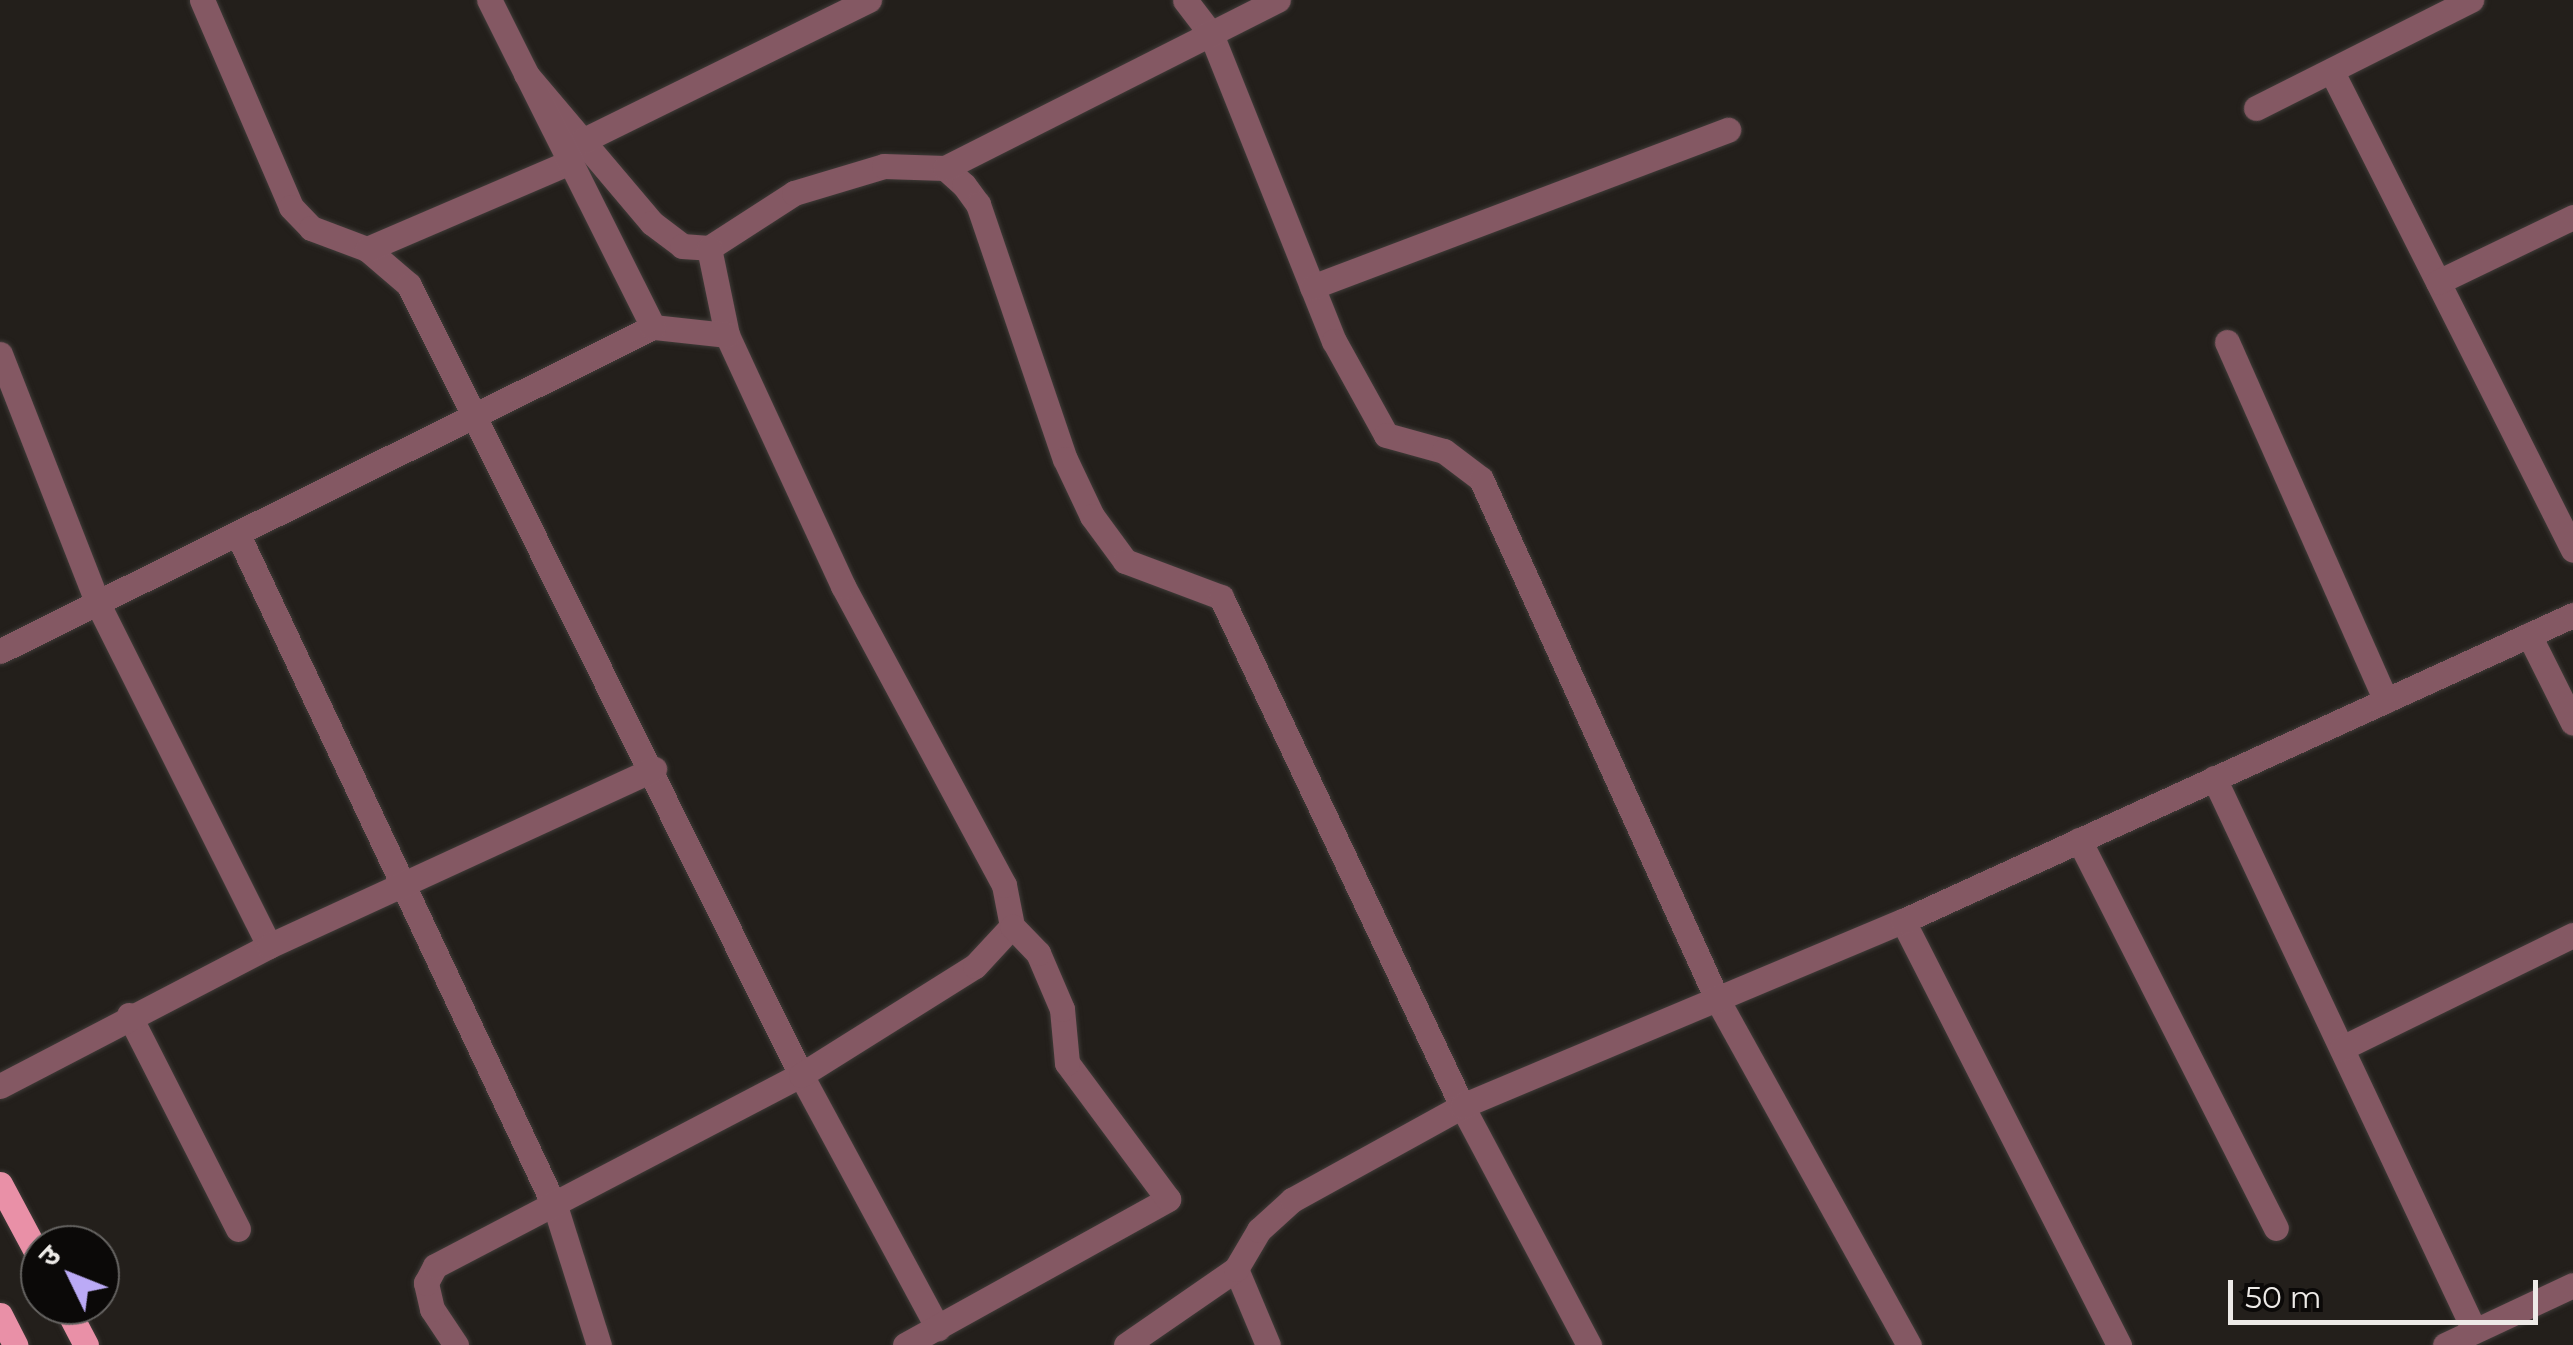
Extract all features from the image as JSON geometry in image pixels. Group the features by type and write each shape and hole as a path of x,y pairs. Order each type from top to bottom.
{"main road":[{"path":"0,1184 22,1225"},
{"path":"0,1315 15,1345"}],"street":[{"path":"202,0 291,208 312,228 367,249 410,286 654,769 801,1075 938,1328"},
{"path":"490,0 526,74 576,151 652,328"},
{"path":"367,249 576,151 869,0"},
{"path":"1184,0 1211,34 1312,286 1386,435 1444,451 1481,479 1716,1000 1909,1345"},
{"path":"576,151 682,246 709,248 794,193 884,166 945,168 1278,0"},
{"path":"2256,108 2471,0"},
{"path":"2332,72 2573,550"},
{"path":"1312,286 1728,130"},
{"path":"945,168 978,204 1065,458 1092,516 1125,561 1220,597 1462,1106 1589,1345"},
{"path":"2438,282 2573,217"},
{"path":"709,248 726,334 843,586 1004,885 1012,926 1038,953 1062,1010 1066,1063 1168,1200 905,1345"},
{"path":"0,651 100,606 652,328 726,334"},
{"path":"2227,342 2386,700"},
{"path":"0,354 100,606 269,946"},
{"path":"239,537 556,1208 599,1345"},
{"path":"1126,1345 1236,1269 1259,1230 1292,1200 1462,1106 1903,920 2573,615"},
{"path":"2529,635 2573,722"},
{"path":"0,1086 269,946 654,769"},
{"path":"2214,778 2474,1330"},
{"path":"2079,840 2276,1228"},
{"path":"1903,920 2119,1345"},
{"path":"456,1345 432,1309 426,1283 434,1266 556,1208 801,1075 975,966 1012,926"},
{"path":"2342,1048 2573,935"},
{"path":"130,1015 238,1229"},
{"path":"1236,1269 1268,1345"},
{"path":"2445,1345 2573,1285"}]}
